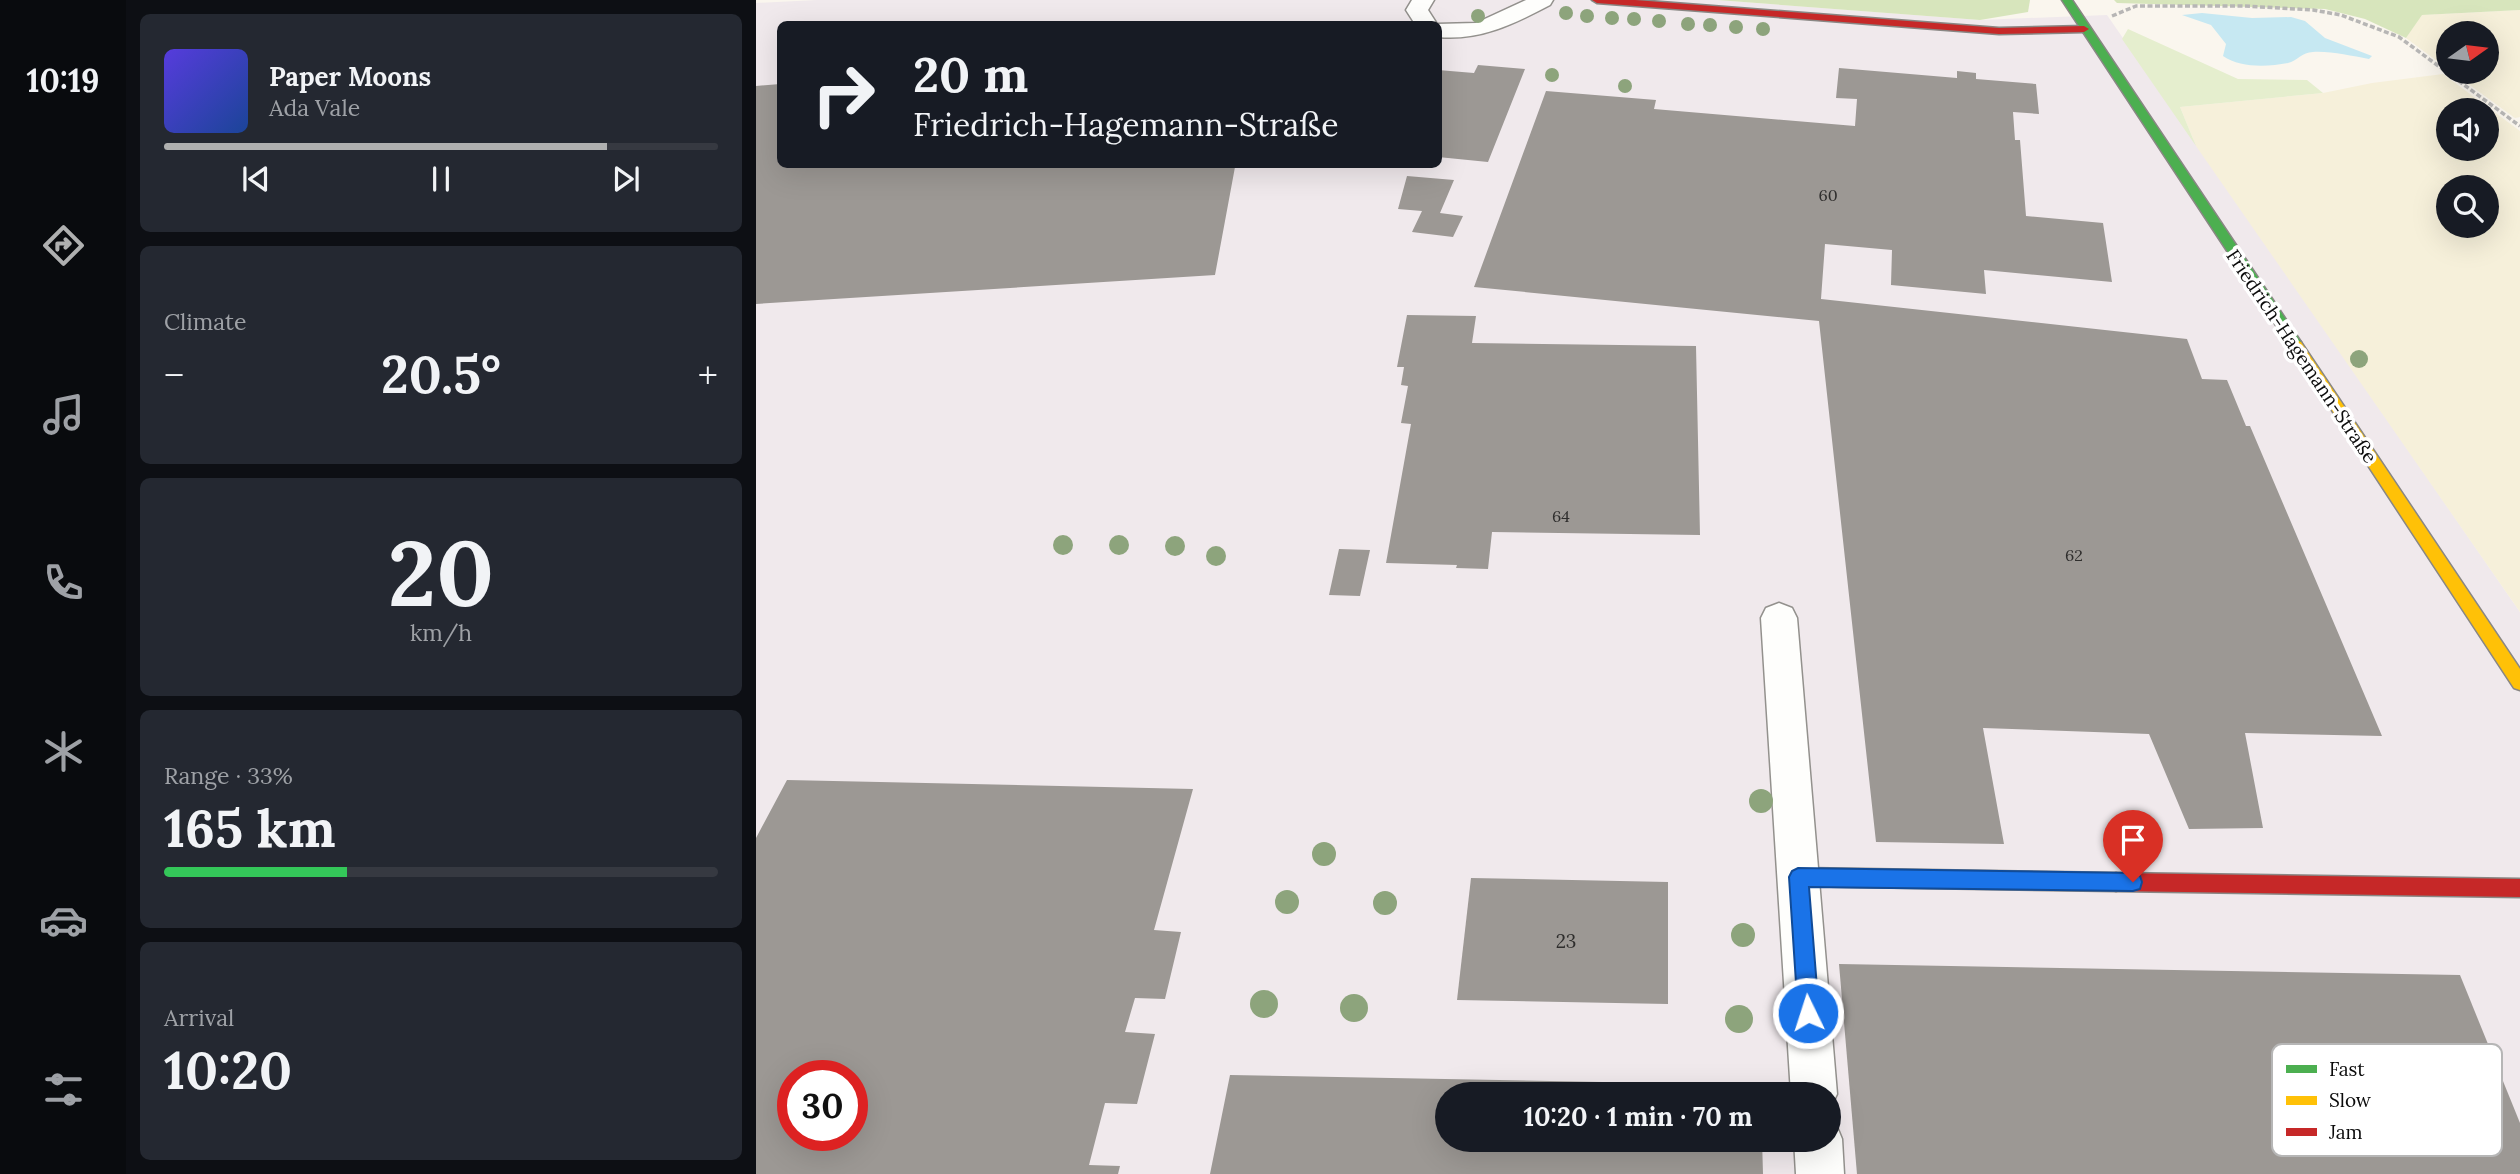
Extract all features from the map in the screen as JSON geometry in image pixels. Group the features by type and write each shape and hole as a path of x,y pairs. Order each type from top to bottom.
{"street":[{"path":"1423,0 1417,10 1424,21"},
{"path":"1442,30 1464,32 1487,29 1542,0"},
{"path":"1597,0 1999,31 2084,29"},
{"name":"Friedrich-Hagemann-Straße","path":"2067,0 2520,683"},
{"path":"1779,618 1813,1082"},
{"path":"1798,877 2520,888"},
{"path":"1819,1152 1820,1174"}],"path":[{"path":"2084,29 2136,6 2245,6 2313,10 2341,15 2399,37 2520,126"}],"shaded area":[{"path":"817,0 1716,0 1980,20 2107,15 2520,612 2520,1174 756,1174 756,3"},
{"path":"2520,10 2520,117 2515,118 2499,106 2499,98 2488,98 2468,84 2499,84 2499,21 2436,21 2436,60 2406,38 2421,15"},
{"path":"2436,75 2436,84 2457,84 2475,98 2436,98 2436,161 2499,161 2499,115 2520,131 2520,612 2196,146 2180,107 2323,93 2372,83"}],"green space":[{"path":"1717,0 2030,0 2028,12 1980,20"},
{"path":"2114,0 2520,0 2520,10 2422,15 2406,38 2365,19 2325,9 2117,3"},
{"path":"2128,29 2238,79 2307,80 2323,93 2180,107 2196,146 2122,39"}],"water":[{"path":"2202,13 2252,18 2291,17 2305,21 2325,38 2372,56 2369,59 2313,52 2280,64 2254,66 2237,63 2223,56 2226,44 2211,25 2182,15"}],"building":[{"path":"1478,65 1525,69 1488,162 1442,157 1442,70 1474,73"},
{"path":"1839,68 1957,78 1957,71 1976,73 1976,79 2036,84 2039,114 2013,112 2015,140 2020,140 2026,216 2103,223 2112,282 1984,270 1986,294 1891,285 1892,250 1825,244 1821,299 2187,339 2202,379 2227,380 2246,426 2250,426 2382,736 2245,733 2263,828 2189,829 2149,734 1983,728 2004,844 1876,842 1819,321 1474,287 1546,91 1656,100 1654,109 1855,126 1857,99 1836,98"},
{"path":"777,84 777,168 1235,168 1215,275 756,304 756,86"},
{"path":"1407,176 1454,180 1440,213 1463,216 1453,237 1412,232 1422,211 1398,209"},
{"path":"1407,315 1476,316 1472,343 1696,346 1700,535 1492,532 1488,569 1456,568 1457,565 1386,563 1411,424 1401,423 1408,386 1401,385 1404,367 1397,367"},
{"path":"1339,549 1370,550 1360,596 1329,595"},
{"path":"787,780 1193,789 1154,930 1181,932 1165,999 1135,998 1125,1032 1155,1034 1137,1104 1105,1103 1089,1165 1120,1166 1118,1174 756,1174 756,838"},
{"path":"1471,878 1668,882 1668,1004 1457,1000"},
{"path":"1839,964 2460,975 2488,1044 2272,1044 2272,1156 2502,1156 2502,1079 2520,1123 2520,1174 1857,1174"},
{"path":"1230,1075 1600,1082 1435,1082 1435,1152 1762,1152 1763,1174 1210,1174"}],"traffic: fast":[{"path":"2067,0 2296,345"}],"traffic: slow":[{"path":"2296,345 2520,683"},
{"path":"1799,877 2116,882"}],"traffic: jam":[{"path":"1597,0 1999,31 2084,29"},
{"path":"2116,882 2520,888"}],"route":[{"path":"1808,1013 1798,877 2133,882"}]}
